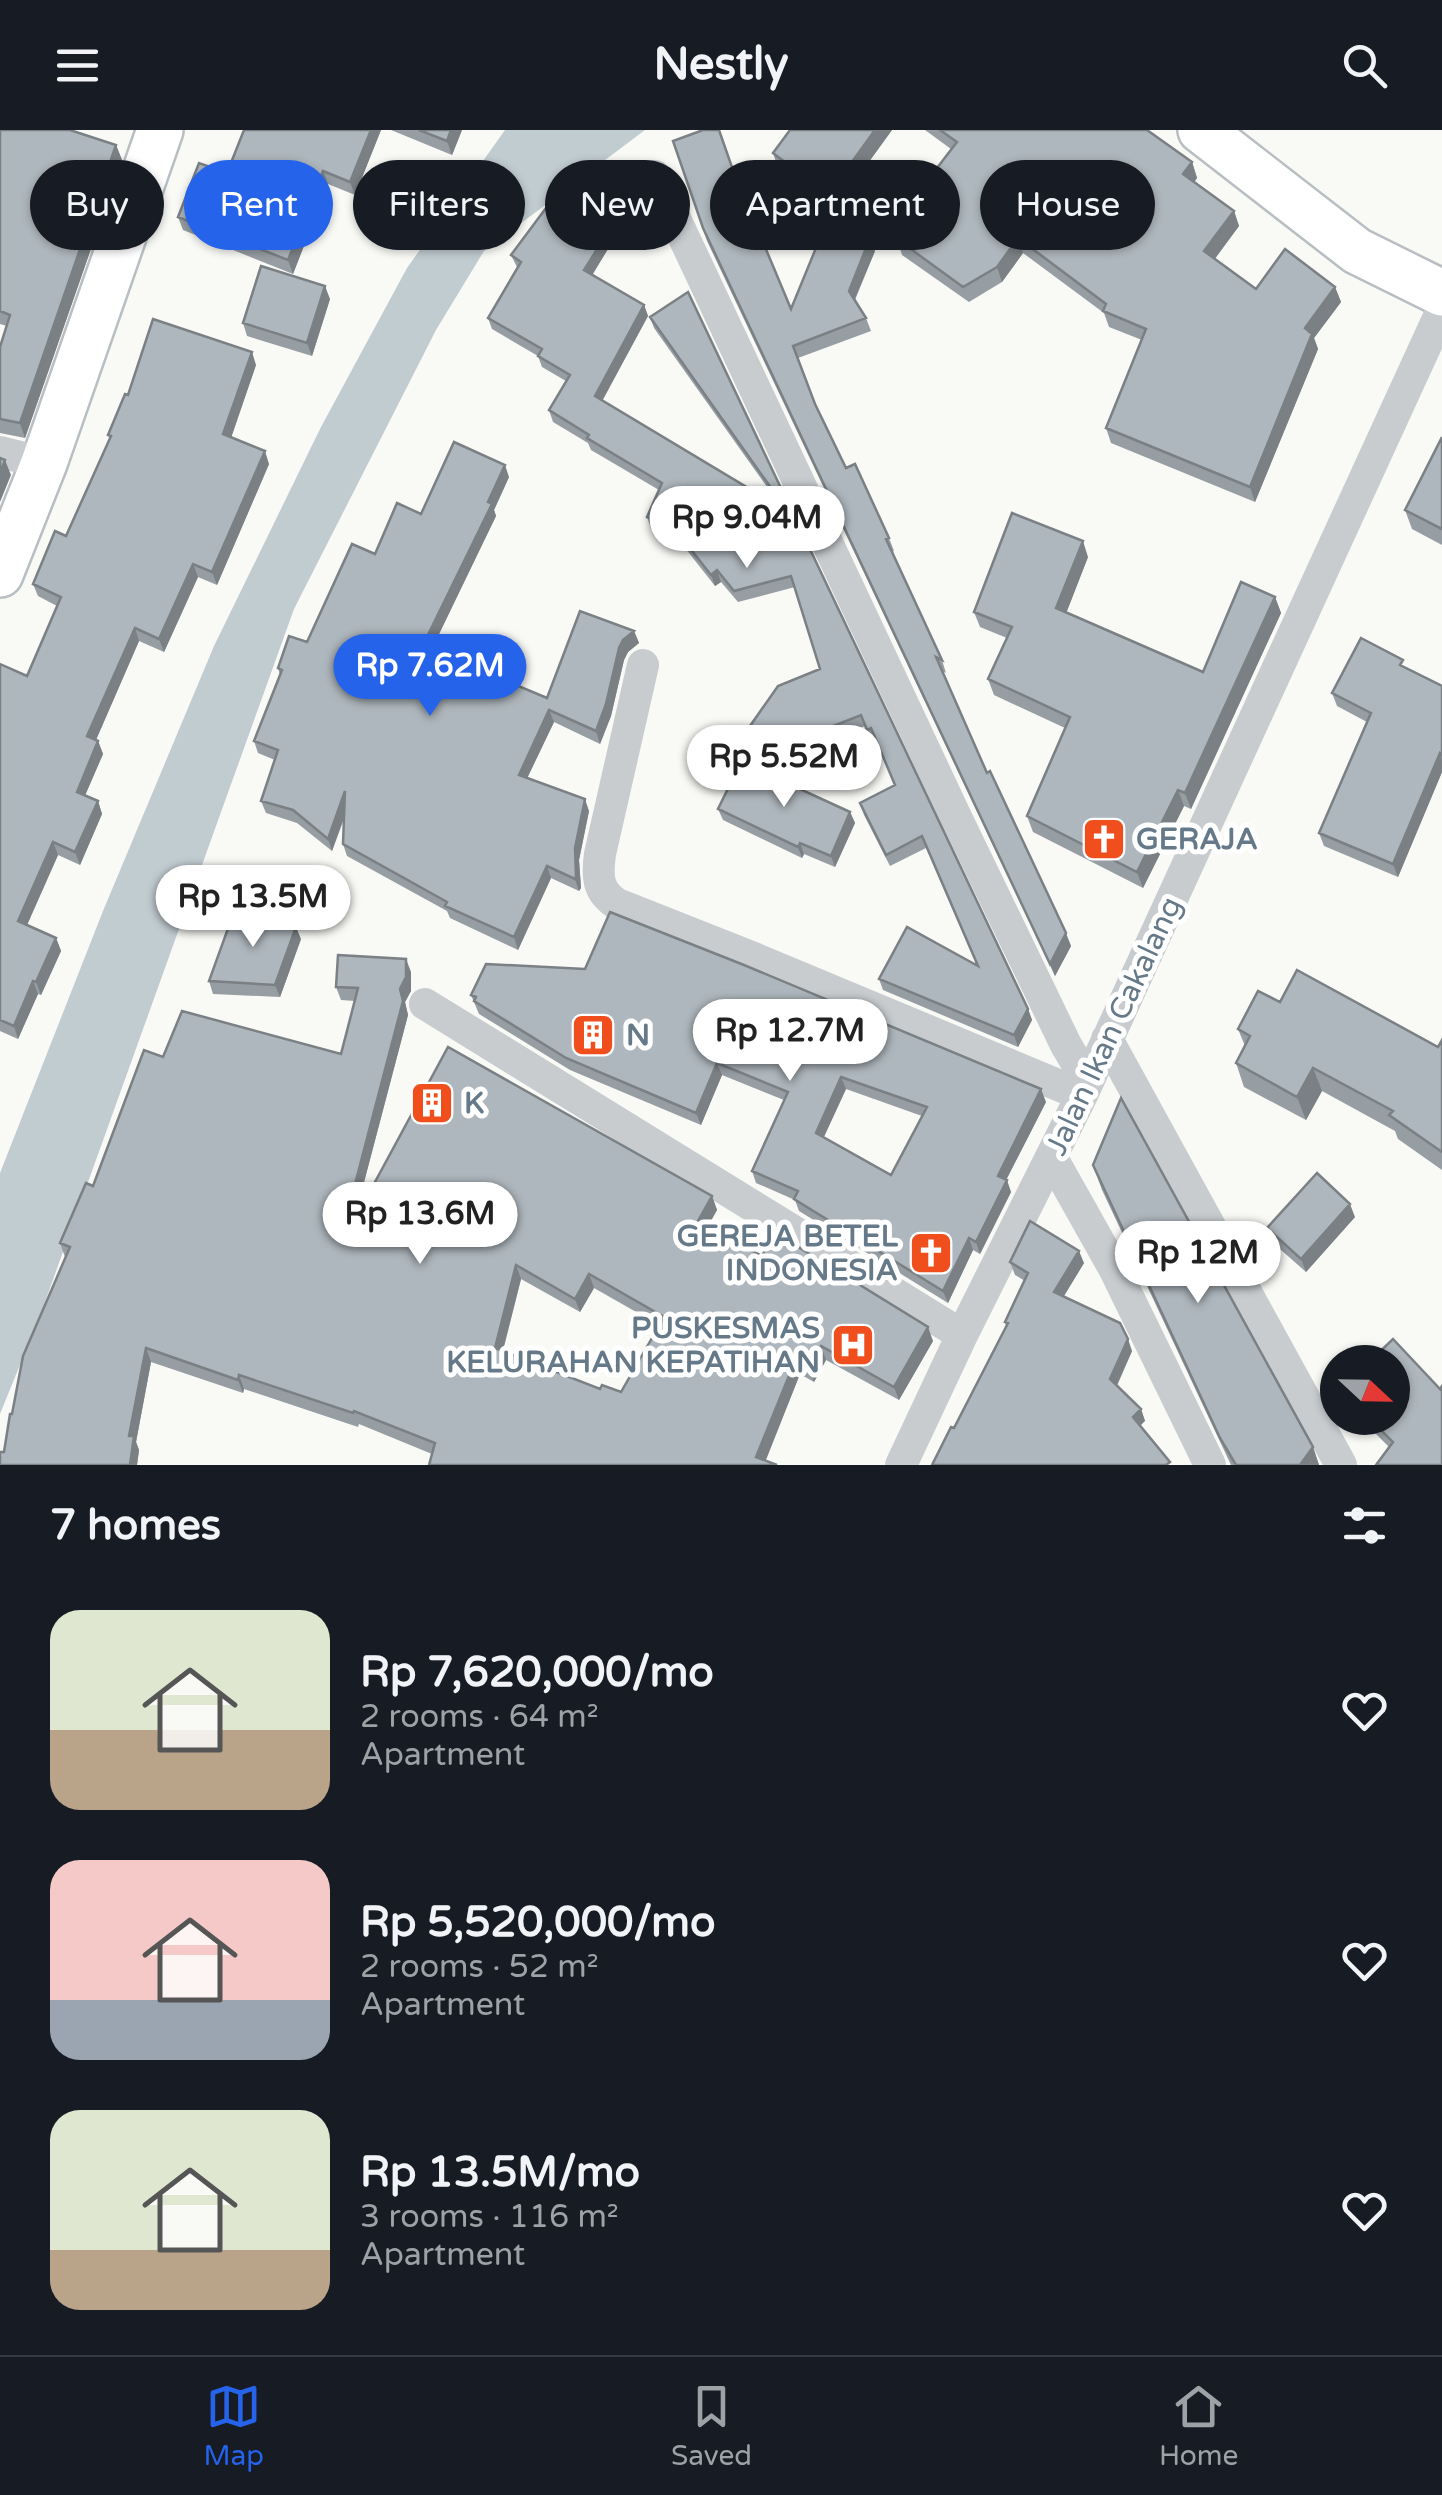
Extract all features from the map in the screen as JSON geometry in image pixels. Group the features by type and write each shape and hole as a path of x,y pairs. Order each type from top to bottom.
{"main road":[{"path":"0,574 44,463 160,130"},
{"path":"1201,130 1357,251 1442,293"}],"street":[{"path":"690,250 1085,1088"},
{"name":"Jalan Ikan Cakalang","path":"901,1465 1085,1088 1442,310"},
{"path":"0,452 44,463"},
{"path":"643,665 597,873 607,897 1085,1088"},
{"path":"425,1004 962,1335"},
{"path":"1107,1039 1341,1465"},
{"path":"1052,1158 1114,1270 1210,1465"}],"shaded area":[{"path":"505,130 645,130 605,160 545,160 545,205 525,220 525,160 484,160"},
{"path":"420,250 485,250 436,330 294,609 41,1313 0,1414 0,1173 103,911 214,646 321,427"}],"building":[{"path":"0,130 70,130 116,145 111,160 30,160 30,250 80,250 20,423 0,419 0,347 10,315 0,311"},
{"path":"244,130 371,130 359,160 353,160 350,182 333,175 333,160 232,160"},
{"path":"419,130 451,130 447,141"},
{"path":"703,130 719,130 729,160 710,160 710,243 690,190 690,160 680,160 673,141"},
{"path":"790,130 875,130 853,160 782,160 773,153"},
{"path":"940,130 1147,130 1192,162 1183,174 1234,211 1204,251 1256,289 1285,249 1335,287 1305,328 1312,334 1250,487 1106,428 1146,329 1103,311 1106,304 1034,250 1155,250 1155,160 980,160 980,250 1009,250 997,267 963,287 912,250 960,250 960,160 943,160 957,142"},
{"path":"545,209 545,250 596,250 584,270 644,305 595,396 788,512 650,317 688,292 1028,1009 1014,1035 879,979 907,927 978,966 922,836 886,855 860,803 895,785 871,728 867,730 861,715 767,752 743,736 778,686 820,669 791,576 734,591 717,570 711,575 674,528 647,517 662,483 549,410 570,375 538,356 542,349 488,318 521,262 511,255 515,250 525,250 525,236"},
{"path":"262,250 292,250 288,260"},
{"path":"713,250 766,250 791,309 815,250 865,250 849,291 866,318 793,346 846,468 855,464 942,660 936,657 987,773 990,771 1066,933 1050,964"},
{"path":"261,266 325,286 307,343 243,323"},
{"path":"153,319 252,352 223,434 265,451 212,572 193,564 159,639 135,628 87,736 98,741 77,792 98,801 75,852 53,842 18,921 56,938 14,1026 0,1020 0,664 27,676 61,597 33,584 55,531 66,536 111,436 108,435 125,394 128,395"},
{"path":"1442,437 1442,529 1405,510"},
{"path":"454,442 505,465 488,502 492,504 424,643 547,698 580,611 634,631 619,648 596,731 549,710 519,775 585,799 575,848 575,879 547,866 514,937 445,906 447,902 343,844 345,791 328,839 293,810 261,801 278,750 254,741 282,670 278,668 289,636 307,642 352,544 375,554 397,503 421,514"},
{"path":"1012,513 1083,541 1056,608 1203,672 1241,582 1275,597 1185,793 1178,790 1137,872 1027,816 1070,717 988,679 1012,627 974,612"},
{"path":"1361,638 1403,660 1400,665 1442,686 1442,755 1393,864 1319,833 1371,713 1332,693"},
{"path":"741,762 850,812 831,856 800,843 798,847 718,809"},
{"path":"235,909 296,927 275,985 209,981"},
{"path":"610,912 1041,1089 998,1176 1007,1180 976,1242 969,1238 943,1291 794,1199 798,1191 752,1171 788,1092 717,1063 696,1113 566,1058 474,1001 476,997 471,995 486,964 585,969","holes":["841,1077 927,1107 891,1175 816,1133"]},
{"path":"338,955 406,959 406,977 400,989 403,1001 354,1188 369,1193 448,1047 712,1196 698,1221 762,1256 774,1232 928,1327 894,1387 821,1346 809,1368 795,1361 756,1457 777,1465 429,1465 435,1443 354,1411 239,1375 238,1380 146,1348 129,1436 134,1436 130,1465 0,1465 23,1356 70,1247 60,1243 86,1183 93,1186 144,1050 163,1057 182,1011 341,1054 358,988 336,987","holes":["516,1265 575,1299 589,1274 664,1317 621,1392 602,1385 600,1389 495,1348"]},
{"path":"1297,970 1438,1047 1442,1040 1442,1152 1389,1115 1393,1111 1313,1068 1297,1097 1236,1063 1250,1036 1238,1029 1258,991 1280,1002"},
{"path":"1121,1098 1313,1447 1300,1465 1236,1465 1220,1438 1093,1165"},
{"path":"1317,1173 1350,1204 1301,1259 1267,1228"},
{"path":"1030,1221 1079,1251 1054,1292 1120,1323 1128,1339 1110,1379 1141,1409 1133,1417 1170,1462 1166,1465 932,1465 1008,1323 1005,1322 1028,1273 1010,1262"},
{"path":"1410,1357 1440,1389 1442,1386 1442,1465 1376,1465 1393,1442 1386,1435 1410,1435"}],"place":[{"name":"GERAJA","path":"1104,839"},
{"name":"N","path":"593,1035"},
{"name":"K","path":"432,1103"},
{"name":"GEREJA BETEL INDONESIA","path":"931,1253"},
{"name":"PUSKESMAS KELURAHAN KEPATIHAN","path":"853,1345"}]}
